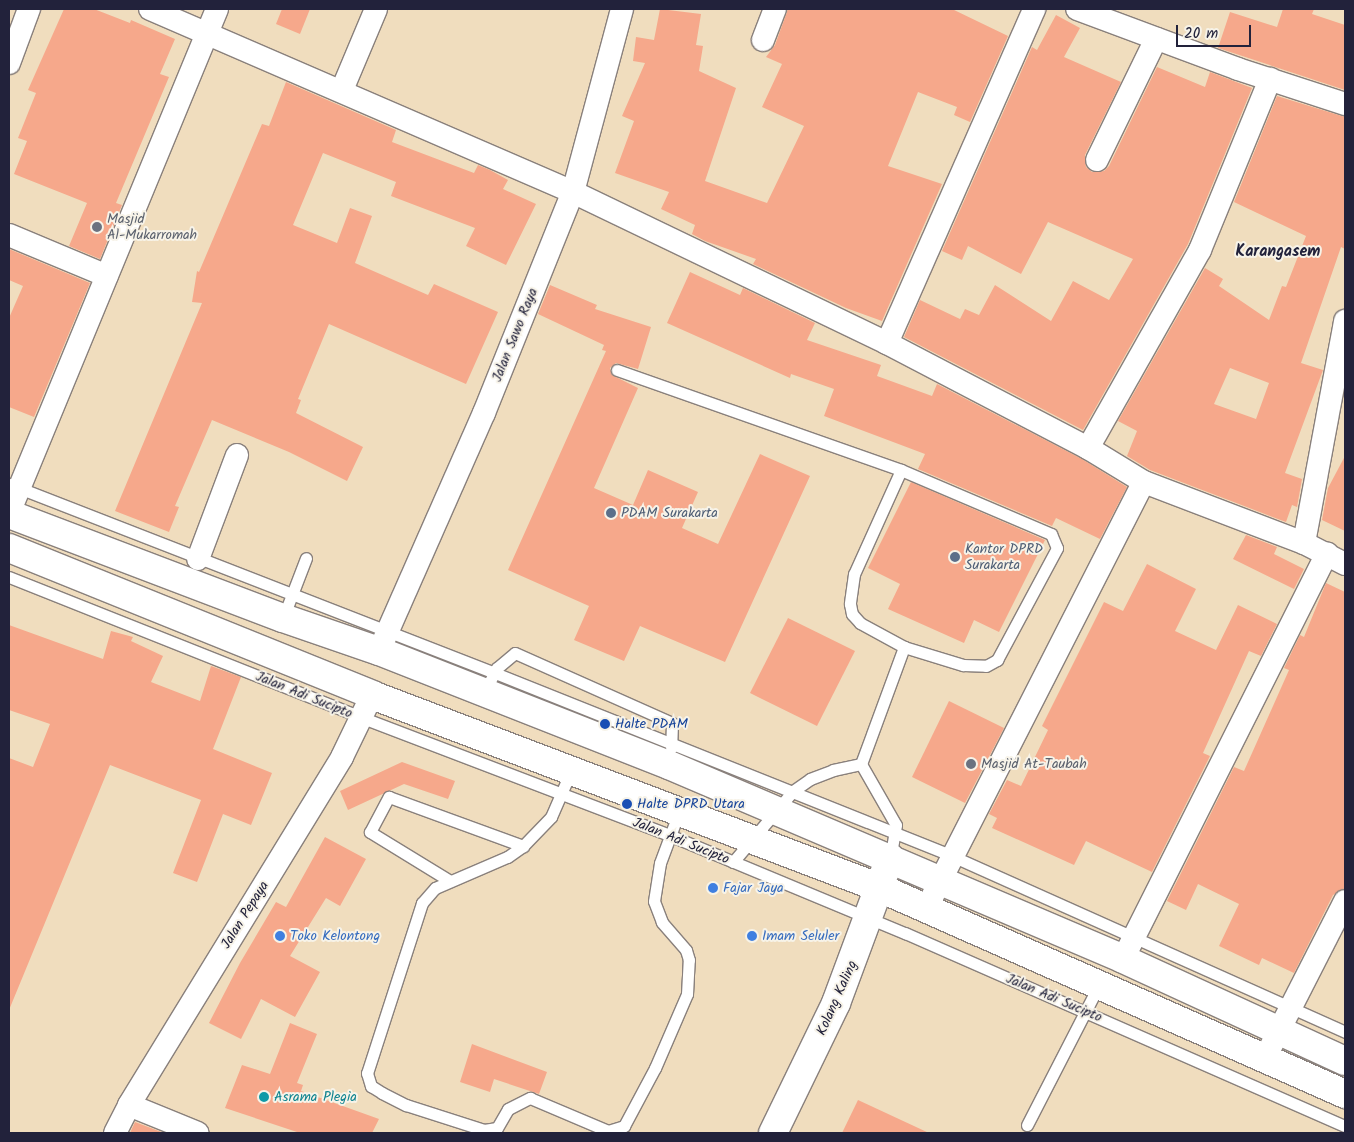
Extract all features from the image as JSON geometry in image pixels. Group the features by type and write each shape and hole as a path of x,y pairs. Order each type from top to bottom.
{"main road":[{"path":"9,513 96,534 183,563 216,580 490,683 785,800 946,867 1129,947 1278,1030 1345,1061"},
{"name":"Jalan Adi Sucipto","path":"11,562 367,707 464,728 880,888 1345,1094"},
{"name":"Kolang Kaling","path":"773,1133 836,1003 880,888 893,846"}],"street":[{"path":"9,63 29,9"},
{"path":"150,9 342,90 573,192 887,343 1088,448 1144,482 1304,543 1336,558 1129,947"},
{"path":"9,513 14,486 107,276 217,9"},
{"path":"342,90 376,9"},
{"name":"Jalan Sawo Raya","path":"383,642 484,414 573,192 622,9"},
{"path":"763,40 776,9"},
{"path":"887,343 1034,9"},
{"path":"1077,9 1156,39 1345,104"},
{"path":"1097,160 1156,39"},
{"path":"1088,448 1200,250 1270,79"},
{"path":"9,235 107,276"},
{"path":"1304,543 1340,370 1345,321"},
{"path":"183,563 237,455"},
{"path":"926,909 1144,482"},
{"name":"Jalan Pepaya","path":"114,1133 367,707"},
{"path":"1265,1058 1345,901"},
{"path":"129,1105 198,1133"}],"lane":[{"path":"617,370 902,470 1051,534 1057,548 997,660 976,667 904,647 860,624 850,604 854,574 902,470"},
{"path":"14,486 96,534"},
{"path":"287,607 306,558"},
{"path":"861,764 904,647"},
{"path":"490,683 515,653 672,723 671,754"},
{"name":"Jalan Adi Sucipto","path":"367,707 454,754 669,835 868,918 1345,1126"},
{"path":"454,754 464,728"},
{"path":"733,862 751,838 785,800 810,779 861,764"},
{"path":"861,764 892,814 893,846"},
{"path":"572,770 551,817 523,846 507,857 435,888 422,903 373,1051 367,1073 372,1086 406,1105 484,1130 497,1128 508,1109 530,1098 608,1131 618,1130 629,1119 687,994 689,960 686,950 662,922 654,901 660,863 679,810"},
{"path":"450,881 370,832 389,797 523,846"},
{"path":"1129,947 1290,1006 1345,1032"},
{"path":"1027,1125 1099,985"}],"building":[{"path":"64,9 94,9 130,23 131,20 175,39 160,74 169,77 116,203 122,205 100,259 69,246 87,203 14,174 27,141 18,138 36,93 28,90"},
{"path":"282,9 310,9 300,34 276,24"},
{"path":"660,9 701,14 696,45 703,46 699,71 736,88 705,181 767,203 804,126 762,107 782,64 766,57 775,45 788,9 952,9 1008,36 970,122 954,115 957,107 918,92 888,166 942,184 882,321 846,308 753,264 756,259 705,241 692,234 695,225 661,209 669,192 615,173 634,121 622,116 645,63 633,61 636,37 654,40"},
{"path":"1283,9 1314,9 1312,14 1345,25 1345,90 1218,48 1230,12 1277,27"},
{"path":"1056,15 1080,28 1064,57 1121,82 1085,155 1086,167 1092,172 1104,171 1109,166 1157,67 1205,87 1210,72 1252,88 1188,244 1083,430 904,337 920,300 960,319 965,309 979,315 995,285 1051,321 1073,281 1109,300 1133,259 1048,222 1021,274 968,246 962,260 942,251 1032,47 1037,50"},
{"path":"286,82 396,130 392,142 474,173 478,165 490,170 508,180 503,189 536,204 506,265 466,246 475,228 391,196 396,182 323,153 293,225 337,243 350,208 372,216 355,263 428,295 434,284 498,312 466,384 329,324 298,399 301,400 296,413 363,447 347,481 289,452 212,420 175,506 179,507 169,532 115,511 202,303 192,302 197,271 199,272 262,124 269,126"},
{"path":"1277,96 1345,117 1345,249 1341,247 1301,363 1323,370 1285,473 1302,479 1297,507 1292,505 1286,522 1150,470 1127,456 1137,431 1118,421 1205,268 1223,279 1219,286 1269,320 1282,286 1286,287 1306,236 1234,202","holes":["1230,368 1269,383 1256,419 1214,404"]},
{"path":"9,249 90,283 34,417 9,407 9,318 23,286 9,280"},
{"path":"690,272 740,295 743,288 815,323 807,340 881,365 877,376 932,396 937,384 1082,459 1127,487 1100,539 1056,518 1052,526 918,469 925,454 824,416 834,389 791,374 790,378 667,323"},
{"path":"550,285 597,305 595,309 651,327 638,369 616,363 610,368 612,375 638,388 594,488 633,505 648,470 698,492 682,528 718,544 760,454 810,476 725,662 640,626 624,661 574,640 589,606 508,570 606,351 602,350 604,345 538,314"},
{"path":"1345,456 1345,531 1322,520 1328,488"},
{"name":"Kantor DPRD Surakarta","path":"911,482 1045,540 999,632 974,620 964,643 888,609 900,584 868,568"},
{"path":"1246,535 1277,547 1274,554 1304,569 1294,589 1233,559"},
{"path":"1147,564 1196,589 1175,631 1216,650 1238,605 1277,624 1261,656 1249,651 1203,753 1210,756 1152,872 1086,841 1074,865 992,828 997,818 989,814 1007,780 1021,786 1048,730 1042,726 1104,602 1123,611"},
{"path":"1326,583 1345,592 1345,888 1333,895 1294,973 1262,958 1259,965 1219,946 1239,904 1198,884 1186,910 1167,901 1234,767 1244,771 1289,670 1284,668 1300,635 1304,637"},
{"path":"788,618 855,651 817,726 750,693"},
{"path":"9,625 103,659 111,631 133,637 131,641 163,656 151,682 200,701 211,666 241,677 213,749 272,773 251,825 223,814 197,882 173,873 201,800 110,765 9,1010 9,758 33,767 50,724 9,710"},
{"path":"949,701 1004,728 965,803 912,777"},
{"path":"402,762 455,781 448,799 404,784 348,810 340,791"},
{"path":"325,837 366,859 340,906 326,898 290,956 320,972 295,1017 261,999 241,1039 209,1023 240,963 276,902 286,907"},
{"path":"290,1023 317,1034 297,1083 303,1085 301,1091 379,1119 372,1133 300,1133 225,1108 242,1065 270,1074"},
{"path":"472,1044 547,1072 539,1094 494,1079 490,1092 460,1082"},
{"path":"858,1100 929,1133 842,1133"},
{"path":"135,1122 164,1133 130,1133"}],"place":[{"name":"Masjid Al-Mukarromah","path":"97,227"},
{"name":"PDAM Surakarta","path":"611,513"},
{"name":"Kantor DPRD Surakarta","path":"955,557"},
{"name":"Halte PDAM","path":"605,724"},
{"name":"Masjid At-Taubah","path":"971,764"},
{"name":"Halte DPRD Utara","path":"627,804"},
{"name":"Fajar Jaya","path":"713,888"},
{"name":"Toko Kelontong","path":"280,936"},
{"name":"Imam Seluler","path":"752,936"},
{"name":"Asrama Plegia","path":"264,1097"}],"district":[{"name":"Karangasem","path":"1278,252"}]}
